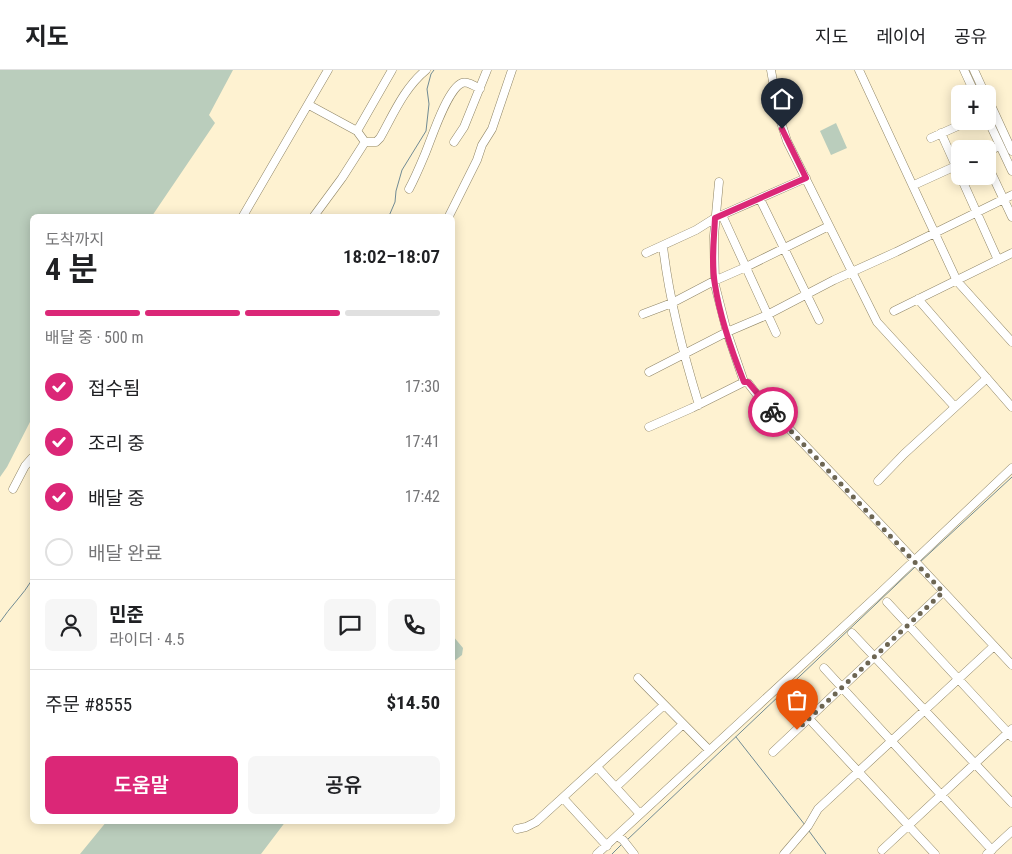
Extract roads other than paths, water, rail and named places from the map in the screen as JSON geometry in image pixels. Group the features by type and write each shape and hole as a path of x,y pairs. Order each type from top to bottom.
{"street":[{"path":"244,214 328,70"},
{"path":"357,131 392,70"},
{"path":"365,142 376,142 380,138 396,107 410,87 426,70"},
{"path":"454,142 464,127 487,70"},
{"path":"450,214 477,160 482,145 492,129 512,70"},
{"path":"771,70 782,129 877,322 882,330 955,407"},
{"path":"859,70 957,281 1012,342"},
{"path":"964,70 971,85"},
{"path":"974,70 981,85"},
{"path":"409,189 419,170 437,121 458,86 467,83 480,89"},
{"path":"309,105 357,131 365,142"},
{"path":"996,116 1012,151"},
{"path":"931,138 951,129"},
{"path":"993,130 1012,171"},
{"path":"941,134 951,152"},
{"path":"315,214 365,142"},
{"path":"914,185 951,168"},
{"path":"646,253 696,230 718,217 806,178"},
{"path":"719,182 714,281 727,332 744,382"},
{"path":"996,183 1012,217"},
{"path":"966,185 998,260"},
{"path":"649,372 727,332 768,315 851,272 1012,195"},
{"path":"760,198 819,320"},
{"path":"718,217 746,267 776,333"},
{"path":"643,314 672,303 829,226"},
{"path":"663,246 672,303 684,354 699,404"},
{"path":"894,311 1012,253"},
{"path":"918,299 1012,407"},
{"path":"878,481 904,454 987,378"},
{"path":"648,427 744,382 748,382 758,396 1012,666"},
{"path":"13,489 30,460"},
{"path":"597,854 606,846 622,840 640,814 879,594 916,564 1012,468"},
{"path":"773,752 943,592"},
{"path":"882,850 1011,733 887,602"},
{"path":"852,633 1012,803"},
{"path":"784,854 806,828 818,809 994,646"},
{"path":"824,668 941,795 989,852 1012,831"},
{"path":"638,678 709,750"},
{"path":"786,694 935,854"},
{"path":"517,829 536,822 664,705"},
{"path":"616,787 683,724"},
{"path":"597,767 640,814"},
{"path":"563,798 606,846"},
{"path":"622,840 634,854"}],"waterway":[{"path":"390,214 395,202 402,170 426,131 429,104 427,89 434,70"},
{"path":"919,563 1012,477"},
{"path":"627,840 915,567"},
{"path":"0,622 30,583"},
{"path":"736,737 805,825"},
{"path":"809,831 826,854"},
{"path":"612,854 622,844"}]}
